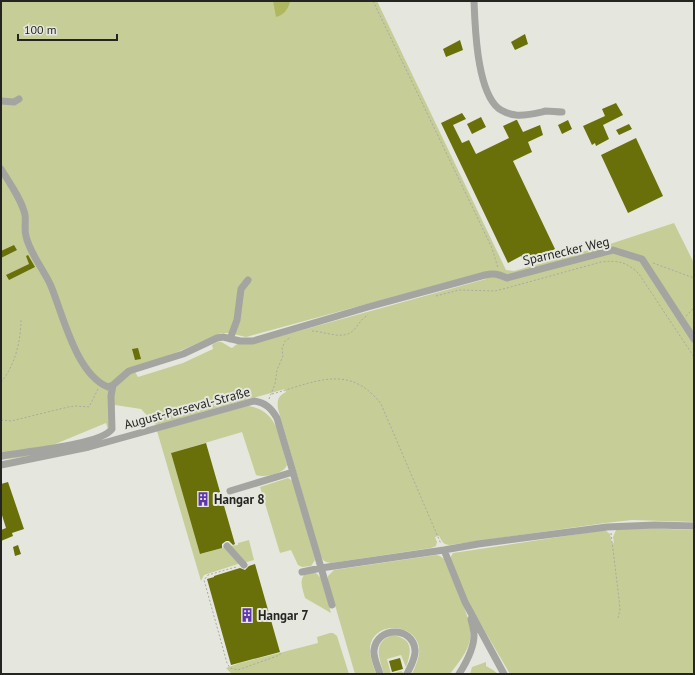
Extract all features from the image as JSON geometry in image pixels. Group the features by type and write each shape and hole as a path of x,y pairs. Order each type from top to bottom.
{"street":[{"path":"474,1 476,40 482,76 490,98 496,106 504,111 517,115 548,111 562,112"},
{"path":"1,101 14,102 19,99"},
{"path":"1,169 25,215 25,236 51,286 70,338 82,362 93,377 101,384 108,387 113,385 111,396 112,429 109,433 100,438 82,443 1,456"},
{"name":"Sparnecker Weg","path":"113,385 129,371 183,354 217,338 223,337 240,341 253,341 492,273 507,278 613,250 642,260"},
{"path":"642,260 694,339"},
{"path":"230,339 237,320 241,289 248,280"},
{"name":"August-Parseval-Straße","path":"1,464 90,447 254,401 261,402 271,408 277,418 332,605"},
{"path":"230,491 293,472"},
{"path":"302,572 478,544 611,526 694,526"},
{"path":"227,546 244,565"},
{"path":"444,550 471,612 504,674"},
{"path":"459,674 465,665 474,635 471,612"},
{"path":"380,674 374,654 374,648 379,638 388,632 400,632 410,639 413,644 414,656 408,674"}],"path":[{"path":"373,1 492,248 499,270 498,274"},
{"path":"642,260 694,278"},
{"path":"437,296 459,290 496,291 601,262 613,261 624,263 632,267 639,274 694,357"},
{"path":"682,321 694,308"},
{"path":"309,332 319,331 344,335 351,333 364,317 371,313"},
{"path":"1,382 9,370 15,354 21,329 21,319"},
{"path":"265,404 271,395 275,384 277,370 283,356 282,349 285,341 297,336"},
{"path":"271,395 325,379 339,378 352,381 363,386 373,394 380,404 444,550"},
{"path":"1,420 12,421 68,407 89,407 101,384"},
{"path":"611,526 620,610 618,618"},
{"path":"244,565 208,575 204,580 227,663 230,668 238,670 282,653"}],"shaded area":[{"path":"1,1 377,1 506,270 514,271 610,244 674,223 694,263 694,522 632,520 450,545 444,543 439,536 435,537 437,542 436,546 431,548 331,563 327,562 320,554 278,409 279,399 281,395 286,392 285,389 156,425 141,409 115,405 109,433 106,423 24,457 1,460","holes":["484,272 486,279 259,342 237,344 232,348 222,342 218,342 212,345 213,349 183,363 138,377 133,368 175,353 221,333 229,333 246,337"]},
{"path":"273,1 290,2 285,11 276,17"},
{"path":"248,406 266,413 272,420 280,436 287,465 282,471 269,476 256,475 242,432 171,453 201,554 225,547 241,563 204,575 201,581 157,431"},
{"path":"288,478 293,481 315,560 311,566 302,567 298,565 291,550 280,553 260,487"},
{"path":"640,528 694,530 694,674 510,674 469,604 449,560 453,553 605,530 610,534 612,543 614,543 613,537 616,530"},
{"path":"249,540 254,560 244,563 229,546 238,545 238,543"},
{"path":"436,555 444,559 469,621 470,639 462,657 450,674 412,674 419,657 418,643 413,635 405,630 396,628 387,629 378,633 372,640 370,653 376,674 355,674 328,581 328,576 334,570"},
{"path":"315,572 321,578 331,613 305,598 302,580 304,575"},
{"path":"330,633 337,636 349,674 232,674 226,668 318,643 317,637"},
{"path":"393,635 404,639 410,650 406,667 401,655 387,659 391,674 384,674 380,662 379,651 382,642 386,638"},
{"path":"486,662 486,666 498,674 470,674 472,667"},
{"path":"401,671 404,673 404,674 391,674"}],"building":[{"path":"525,34 528,44 515,50 511,42"},
{"path":"460,40 463,50 446,57 443,49"},
{"path":"616,103 623,115 603,125 609,139 596,146 595,143 592,145 583,126 605,116 602,109"},
{"path":"462,113 466,119 453,125 462,143 469,140 476,154 509,138 503,126 516,120 523,132 540,125 543,135 528,142 532,152 513,161 555,249 525,264 521,256 508,263 441,123"},
{"path":"481,117 486,127 472,134 467,124"},
{"path":"568,120 572,129 562,134 558,125"},
{"path":"629,124 632,129 619,135 616,130"},
{"path":"636,138 663,196 628,213 601,155"},
{"path":"14,245 17,250 1,258 1,251"},
{"path":"28,255 35,267 9,280 6,275 29,264 26,256"},
{"path":"138,348 141,359 135,360 132,349"},
{"name":"Hangar 8","path":"206,443 235,544 233,545 229,541 226,541 222,544 222,548 200,554 171,453"},
{"path":"8,482 24,529 12,533 13,536 1,541 1,530 6,528 1,512 1,484"},
{"path":"18,545 21,554 15,556 13,547"},
{"name":"Hangar 7","path":"255,564 280,652 231,665 207,579 240,568 245,570 249,566"},
{"path":"400,658 403,669 392,672 389,661"}],"place":[{"name":"Hangar 8","path":"203,499"},
{"name":"Hangar 7","path":"247,615"}]}
